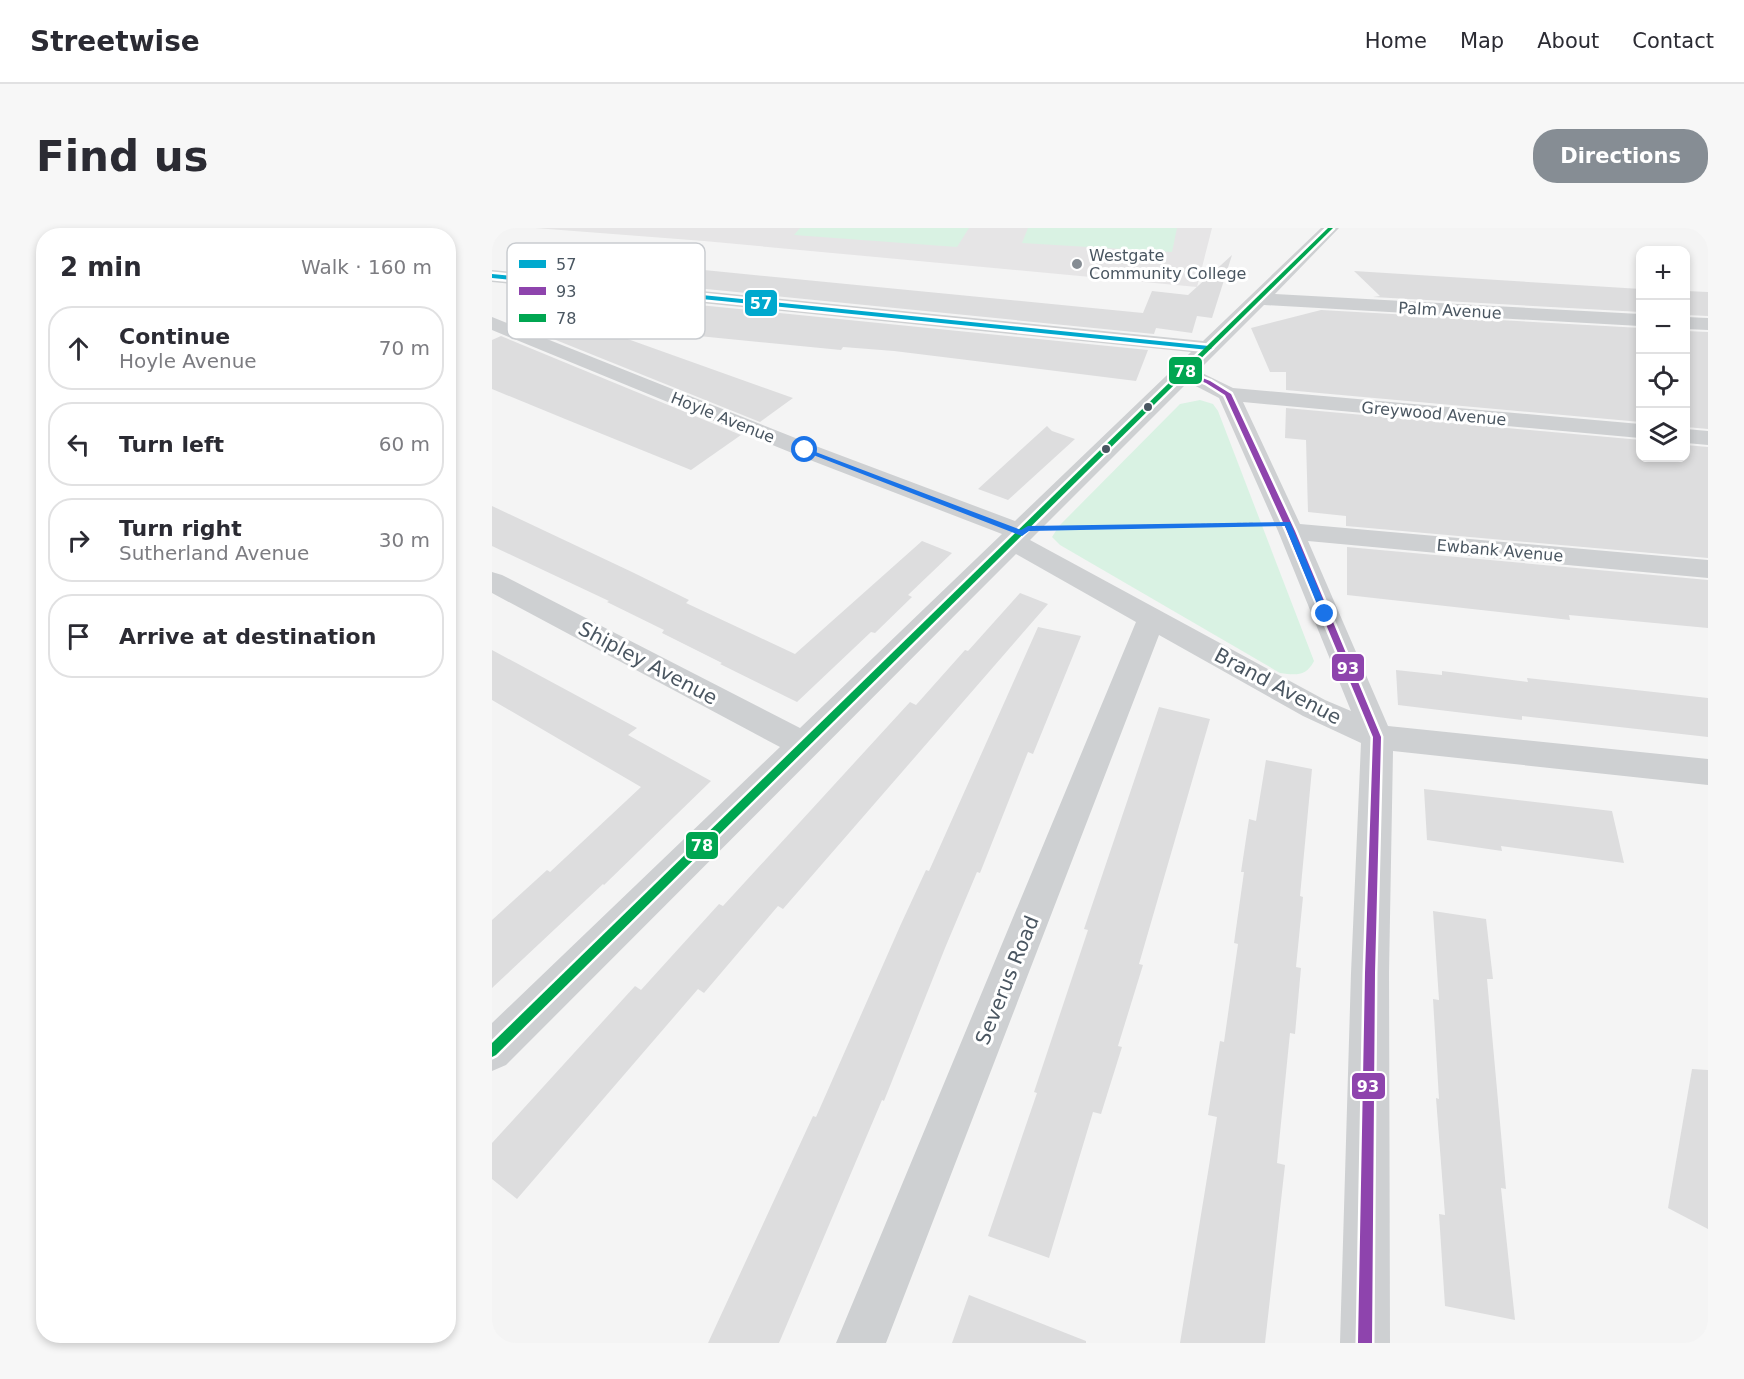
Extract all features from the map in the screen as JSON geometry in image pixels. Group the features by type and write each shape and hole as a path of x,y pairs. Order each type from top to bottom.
{"street":[{"path":"492,1051 1331,228"},
{"path":"492,276 507,278"},
{"path":"705,297 1209,348"},
{"name":"Palm Avenue","path":"1259,299 1636,320"},
{"name":"Hoyle Avenue","path":"492,322 507,328"},
{"path":"1690,323 1708,324"},
{"name":"Hoyle Avenue","path":"534,339 805,450 1021,534"},
{"path":"1185,373 1208,382 1228,394 1289,528 1377,737 1365,1343"},
{"name":"Greywood Avenue","path":"1228,394 1636,432"},
{"path":"1690,436 1708,438"},
{"name":"Ewbank Avenue","path":"1289,528 1708,569"},
{"name":"Brand Avenue","path":"1021,534 1152,616 1314,708 1377,737 1708,772"},
{"name":"Shipley Avenue","path":"492,581 804,745"},
{"name":"Severus Road","path":"861,1343 1152,616"}],"path":[{"path":"1021,534 1289,528"}],"shaded area":[{"name":"Westgate Community College","path":"535,228 1212,228 1197,287 704,241"}],"green space":[{"path":"800,228 969,228 957,247 794,235"},
{"path":"1028,228 1177,228 1172,252 1022,243"},
{"path":"1200,400 1213,404 1218,411 1314,661 1304,672 1280,673 1060,545 1052,537 1059,526 1180,404"}],"building":[{"path":"1232,255 1212,318 1197,316 1192,333 1156,328 1154,334 705,289 705,270 1143,313 1152,291 1188,295"},
{"path":"1354,271 1636,289 1636,312 1373,297 1380,296"},
{"path":"1690,291 1708,292 1708,316 1690,315"},
{"path":"705,306 1148,350 1136,381 894,351 843,347 841,350 705,337"},
{"path":"1321,310 1636,328 1636,422 1286,390 1286,372 1270,372 1251,328"},
{"path":"1690,331 1708,332 1708,429 1690,427"},
{"path":"501,336 741,435 691,470 492,389 492,340"},
{"path":"553,339 628,339 793,398 760,422"},
{"path":"1286,408 1636,440 1636,462 1690,462 1690,445 1708,447 1708,558 1346,526 1346,516 1308,512 1306,440 1285,438"},
{"path":"1047,426 1052,431 1075,439 1008,500 978,489"},
{"path":"492,506 632,572 689,600 686,603 795,654 922,541 952,553 908,595 912,597 875,633 871,632 797,702 662,633 664,630 607,602 609,601 492,546"},
{"path":"1347,547 1708,580 1708,628 1569,615 1570,620 1347,595"},
{"path":"1020,593 1048,604 783,909 778,906 704,993 698,989 517,1199 492,1179 492,1143 635,986 641,990 719,904 723,906 910,702 916,705"},
{"path":"1038,627 1081,636 1033,754 1028,752 980,873 977,872 945,948 884,1101 882,1100 779,1343 708,1343 813,1116 816,1117 901,924 926,870 929,871"},
{"path":"492,650 637,728 628,735 711,781 604,885 492,988 492,920 547,870 550,872 641,787 492,700"},
{"path":"1396,670 1442,675 1442,671 1528,682 1527,678 1708,698 1708,737 1522,716 1522,720 1398,705"},
{"path":"1159,707 1210,719 1139,964 1143,965 1118,1046 1122,1047 1101,1114 1093,1112 1049,1258 988,1236 1037,1093 1034,1092 1088,930 1084,929"},
{"path":"1266,760 1312,769 1296,967 1301,968 1295,1034 1290,1033 1277,1163 1285,1165 1265,1343 1180,1343 1217,1117 1208,1115 1220,1041 1224,1042 1238,944 1234,943 1244,872 1241,872 1249,819 1256,821"},
{"path":"1424,789 1612,811 1624,863 1501,846 1502,851 1427,840"},
{"path":"1433,911 1486,919 1493,979 1487,979 1506,1189 1501,1188 1515,1320 1445,1306 1439,1214 1445,1215 1436,1098 1439,1099 1433,999 1439,1000"},
{"path":"1692,1069 1708,1070 1708,1229 1668,1208"},
{"path":"969,1295 1086,1341 1086,1343 952,1343"}],"transit line":[{"name":"78","path":"492,1051 1331,228"},
{"name":"57","path":"492,276 507,278"},
{"name":"57","path":"705,297 1209,348"},
{"name":"93","path":"1185,373 1208,382 1228,394 1291,531 1377,737 1370,973 1365,1343"}],"place":[{"name":"Westgate Community College","path":"1077,264"}],"route":[{"path":"805,450 1022,533 1028,528 1288,524 1325,614"}]}
